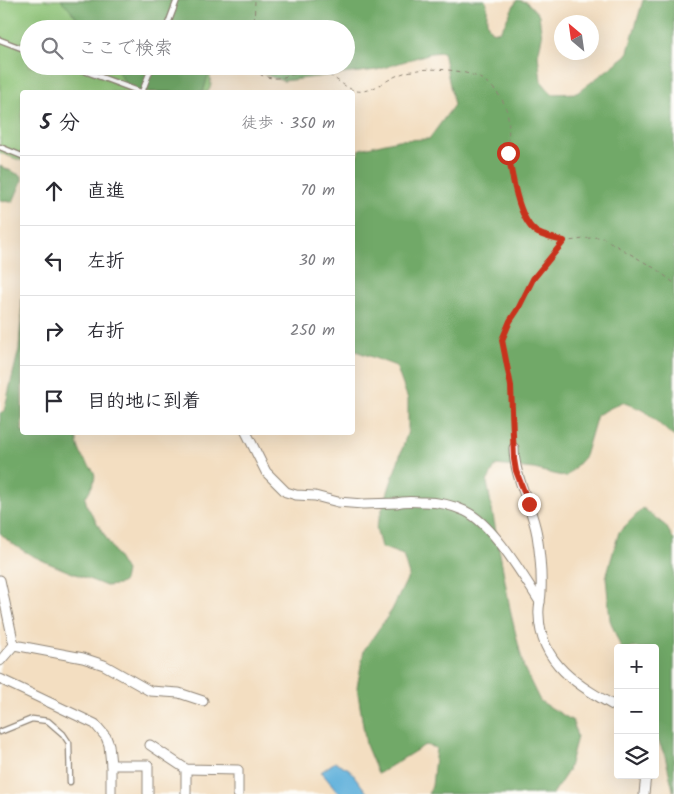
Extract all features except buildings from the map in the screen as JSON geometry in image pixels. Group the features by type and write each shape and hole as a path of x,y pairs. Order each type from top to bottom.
{"street":[{"path":"248,435 266,472 286,492 296,496 315,496 338,502 363,504 397,503 403,501 434,502 465,511 474,516 494,536 518,566 540,602"},
{"path":"514,448 516,471 529,504 537,534 540,559 539,615 543,644 559,668 595,695 614,706"},
{"path":"0,580 14,645"},
{"path":"0,661 14,645"},
{"path":"14,645 76,657 104,665 150,691 179,693 203,701"},
{"path":"0,679 95,724 109,745 111,794"},
{"path":"150,745 186,769 238,770 238,794"},
{"path":"111,765 148,765 148,794"},
{"path":"186,769 186,794"},
{"path":"644,794 646,779"}],"lane":[{"path":"169,20 177,0"},
{"path":"0,40 20,48"},
{"path":"96,75 137,90"},
{"path":"143,90 149,75"},
{"path":"0,147 20,155"},
{"path":"0,732 32,719 48,721 63,734 69,743 70,782"}],"path":[{"path":"254,20 255,0"},
{"path":"355,90 363,91 410,71 433,69 460,72 484,80 503,100 508,112 508,153 515,192 524,214 533,229 564,241 603,238 656,269 674,284"},
{"path":"261,75 278,79 292,75"},
{"path":"330,75 354,90"},
{"path":"514,448 511,386 502,340 533,279 564,241"}],"green space":[{"path":"0,0 232,0 213,20 20,20 20,75 210,75 211,85 209,90 20,90 20,160 0,153"},
{"path":"61,0 485,0 487,4 488,26 491,31 499,32 517,0 527,2 539,15 542,37 538,55 541,81 552,94 577,93 627,55 643,0 674,0 674,437 645,411 622,402 597,415 585,456 566,477 534,469 496,465 487,482 511,614 524,668 540,701 573,721 577,737 568,771 553,794 428,794 432,786 436,748 425,745 378,774 366,745 357,687 364,650 392,610 409,575 403,555 381,547 376,528 408,431 408,399 396,366 355,351 355,161 360,149 398,140 429,139 454,105 443,52 431,53 377,70 355,73 355,20 79,20"},
{"path":"120,75 208,75 204,90 131,90"},
{"path":"266,75 334,75 283,81"},
{"path":"0,166 20,175 20,186 13,202 0,200"},
{"path":"20,332 20,435 76,435 79,449 95,475 91,488 85,498 87,506 126,571 124,581 118,585 106,586 50,564 21,550 0,533 0,413 4,411 19,349"},
{"path":"643,508 666,526 674,540 674,794 665,756 659,742 659,644 619,644 610,620 606,577 619,532"}],"water":[{"path":"335,762 349,769 368,794 340,794 321,772"}],"route":[{"path":"508,153 519,205 533,229 564,241 533,279 504,332 502,340 511,386 514,459 516,471 529,504"}]}
